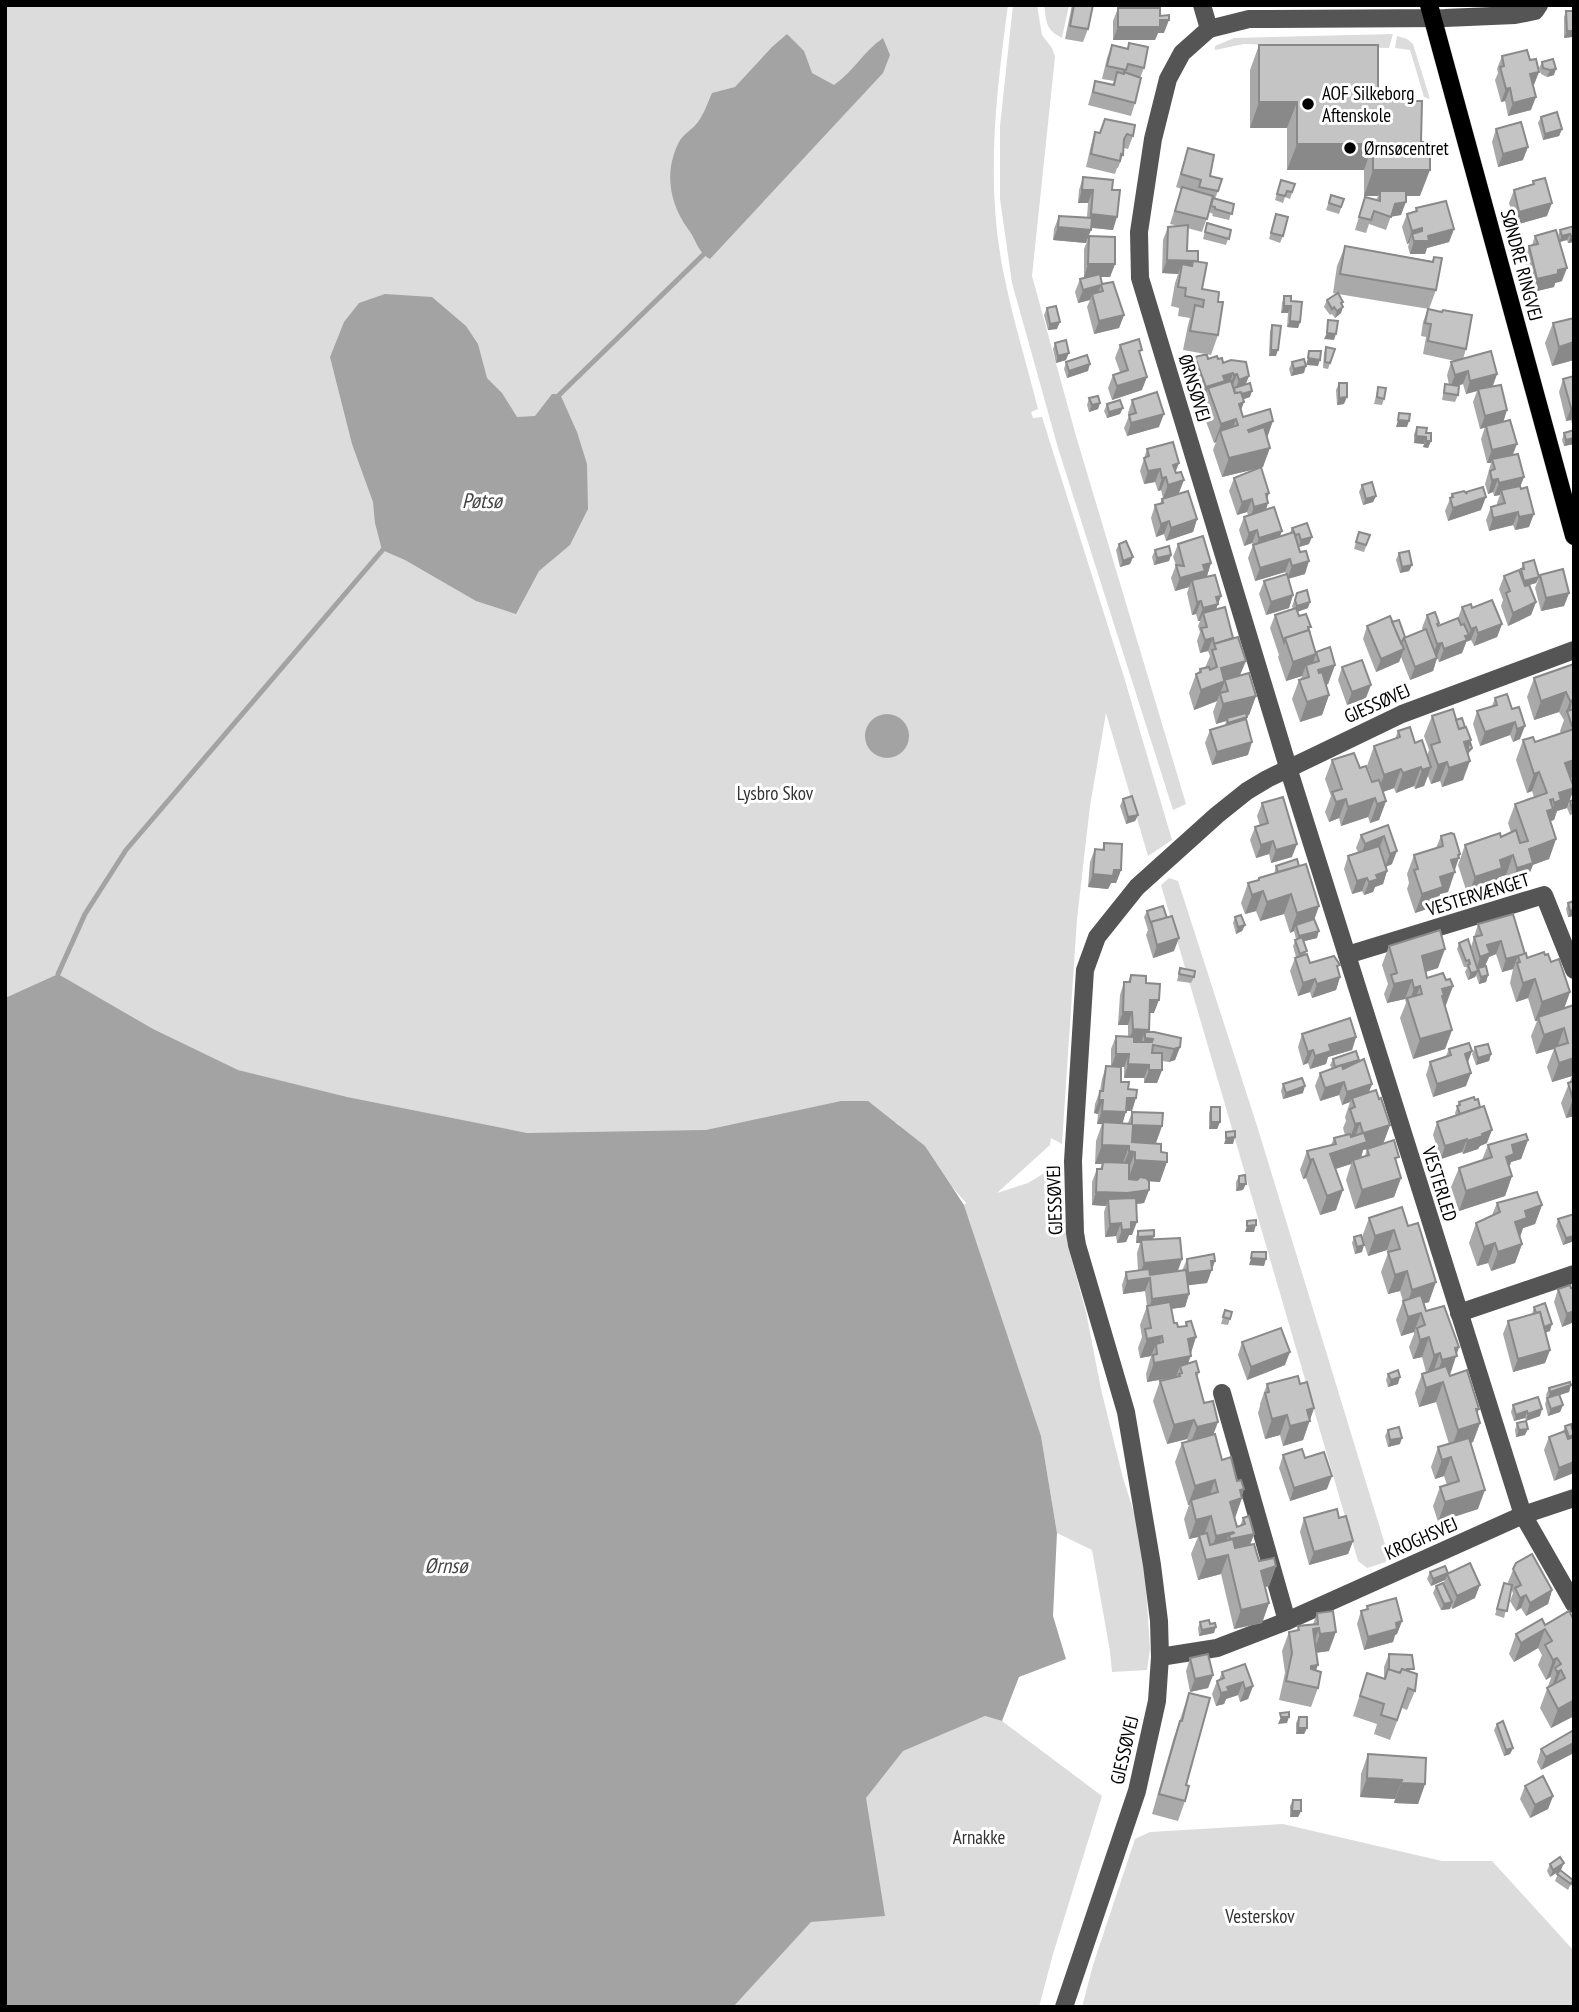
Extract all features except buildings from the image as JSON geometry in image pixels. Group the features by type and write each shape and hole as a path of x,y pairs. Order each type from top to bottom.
{"main road":[{"name":"SØNDRE RINGVEJ","path":"1431,12 1574,536"}],"street":[{"path":"1202,5 1209,29"},
{"name":"ØRNSØVEJ","path":"1288,767 1140,278 1139,232 1153,139 1168,79 1182,53 1209,29 1249,19 1431,12 1515,15 1535,11 1539,5"},
{"name":"GJESSØVEJ","path":"1064,2007 1137,1791 1155,1711 1160,1657 1159,1621 1152,1565 1126,1412 1077,1245 1073,1161 1085,970 1097,937 1137,887 1247,791 1288,767 1402,714 1574,650"},
{"name":"VESTERLED","path":"1288,767 1523,1515 1574,1604"},
{"name":"VESTERVÆNGET","path":"1347,955 1544,895 1574,970"},
{"path":"1459,1313 1574,1274"},
{"path":"1222,1393 1287,1621"},
{"name":"KROGHSVEJ","path":"1160,1657 1217,1648 1287,1621 1523,1515 1574,1498"}],"green space":[{"name":"Lysbro Skov","path":"5,5 1008,5 994,140 995,208 1004,275 1038,409 1031,412 1033,418 1042,417 1172,840 1148,856 1106,713 1090,806 1077,919 1062,1144 1051,1138 1050,1145 997,1193 1028,1183 1051,1169 1060,1179 1068,1246 1086,1312 1101,1389 1123,1478 1137,1522 1145,1571 1150,1649 1147,1670 1112,1672 1092,1550 1057,1533 1041,1436 964,1205 966,1203 897,1123 367,1166 58,974 5,998"},
{"path":"1013,5 1037,5 1042,35 1055,57 1032,276 1076,436 1186,804 1173,810 1058,448 1012,283 1000,199 1000,126"},
{"path":"1044,5 1069,5 1062,38 1050,28"},
{"path":"1393,34 1389,48 1244,44 1215,50 1215,46 1234,38"},
{"path":"1397,36 1413,44 1430,99 1424,97 1410,50 1395,48"},
{"path":"1169,878 1178,881 1258,1129 1387,1551 1386,1562 1367,1568 1358,1561 1161,885"},
{"name":"Arnakke","path":"985,1716 1002,1721 1102,1796 1039,2007 685,2007 888,1753"},
{"name":"Vesterskov","path":"1283,1824 1442,1861 1492,1861 1574,1951 1574,2007 1082,2007 1093,1965 1135,1839 1150,1832"}],"water":[{"path":"787,34 804,51 812,73 834,85 883,38 890,55 883,73 710,259 700,250 676,209 670,175 674,153 681,139 700,119 712,93 735,87"},
{"name":"Pøtsø","path":"385,294 432,297 466,326 478,344 487,378 502,393 517,417 535,416 552,394 560,394 577,432 587,464 588,509 570,545 539,571 516,614 476,601 405,560 382,550 373,502 352,444 330,357 344,322 359,303"},
{"path":"887,714 903,720 909,736 903,752 887,758 871,752 865,736 871,720"},
{"name":"Ørnsø","path":"58,974 153,1029 238,1070 347,1097 527,1133 706,1130 841,1101 868,1101 925,1146 964,1205 1041,1436 1057,1533 1053,1616 1066,1659 1019,1677 1002,1721 985,1716 903,1751 866,1798 885,1916 811,1922 733,2007 5,2007 5,998"}],"waterway":[{"path":"557,397 703,255"},
{"path":"58,974 85,914 126,850 386,546"}],"place":[{"name":"AOF Silkeborg Aftenskole","path":"1308,104"},
{"name":"Ørnsøcentret","path":"1350,148"}]}
